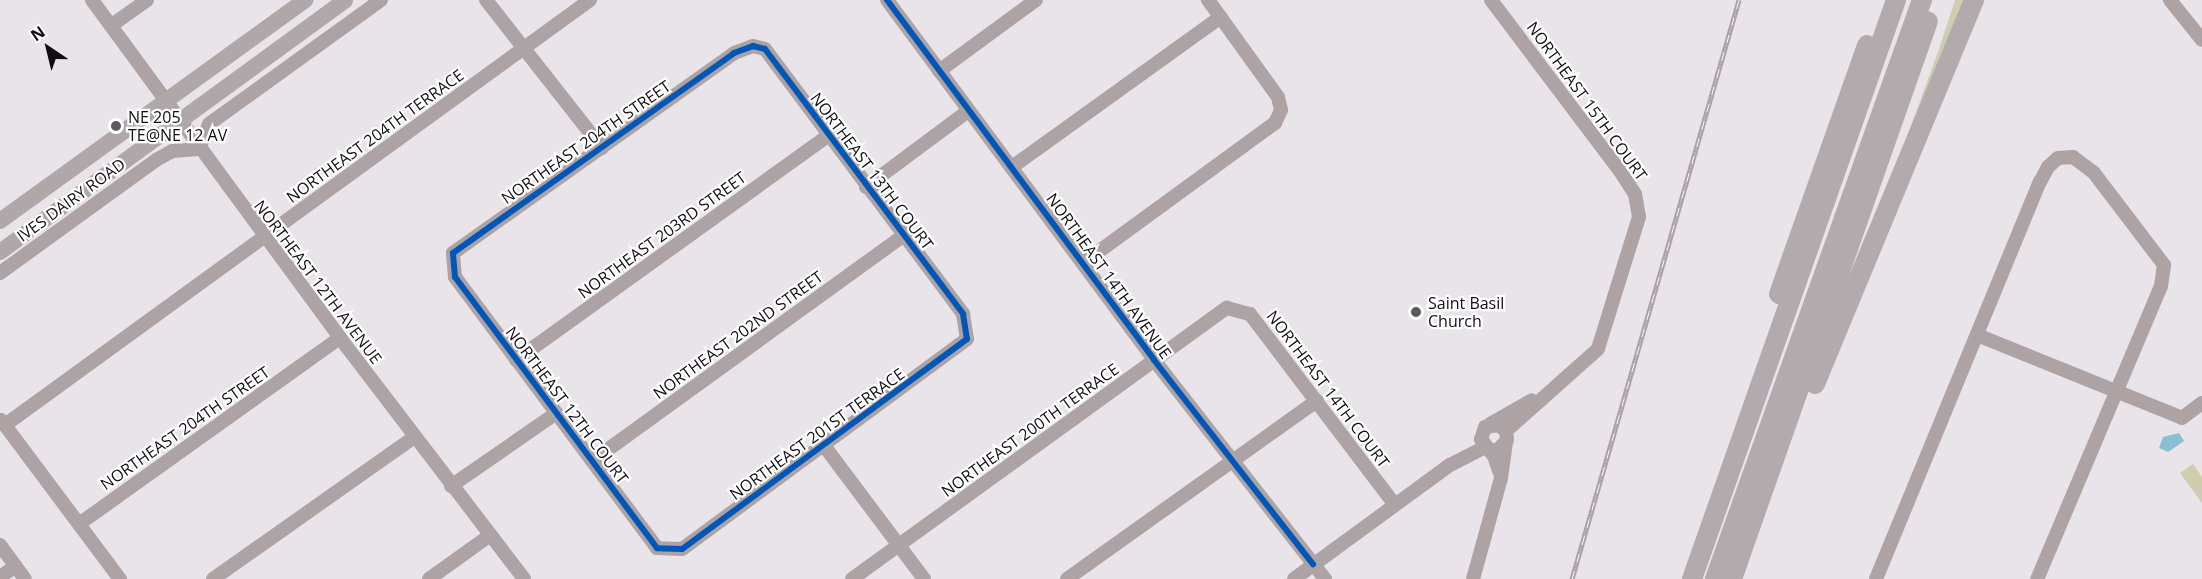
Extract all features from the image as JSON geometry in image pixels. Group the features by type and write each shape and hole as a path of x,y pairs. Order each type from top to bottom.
{"highway":[{"path":"1680,579 1883,0"},
{"path":"1692,579 1896,0"},
{"path":"1715,579 1922,0"},
{"path":"1732,579 1935,0"},
{"path":"1775,457 1805,411 1974,0"}],"main road":[{"name":"IVES DAIRY ROAD","path":"0,221 305,0"},
{"name":"IVES DAIRY ROAD","path":"0,252 345,0"}],"street":[{"name":"NORTHEAST 12TH AVENUE","path":"92,0 264,237 489,536 524,579"},
{"path":"111,25 147,0"},
{"path":"0,273 156,160 172,151 199,149 209,124 381,0"},
{"path":"486,0 602,148"},
{"name":"NORTHEAST 204TH TERRACE","path":"2,422 264,237 590,0"},
{"name":"NORTHEAST 14TH AVENUE","path":"887,0 1154,360 1325,579"},
{"path":"1083,263 1275,123 1281,110 1278,97 1208,0"},
{"name":"NORTHEAST 15TH COURT","path":"1491,0 1635,194 1640,217 1598,349 1586,362 1544,394"},
{"path":"2170,0 2202,40"},
{"path":"939,71 1034,3"},
{"path":"1012,167 1221,17"},
{"name":"NORTHEAST 13TH COURT","path":"734,53 753,46 765,49 963,314 967,339"},
{"name":"NORTHEAST 204TH STREET","path":"453,253 734,53"},
{"path":"866,187 969,111"},
{"name":"NORTHEAST 203RD STREET","path":"516,360 828,136"},
{"path":"1876,579 2048,166 2058,158 2073,157 2094,173 2164,265 2161,286 2037,579"},
{"name":"NORTHEAST 202ND STREET","path":"592,461 903,236"},
{"name":"NORTHEAST 12TH COURT","path":"453,253 455,277 657,548 682,549"},
{"name":"NORTHEAST 200TH TERRACE","path":"852,579 1227,308"},
{"name":"NORTHEAST 14TH COURT","path":"1227,308 1250,314 1394,504"},
{"path":"1977,335 2182,418 2202,403"},
{"name":"NORTHEAST 204TH STREET","path":"79,524 340,338"},
{"name":"NORTHEAST 201ST TERRACE","path":"682,549 825,447 967,339"},
{"path":"1450,465 1486,427 1544,394"},
{"path":"1294,579 1450,465 1487,448 1498,450 1506,437 1544,394"},
{"path":"1067,579 1317,401"},
{"path":"451,486 555,414"},
{"path":"2,422 120,579"},
{"path":"1473,579 1501,478 1506,437 1499,424 1486,427"},
{"path":"1486,427 1481,439 1501,478"},
{"path":"213,579 414,437"},
{"path":"825,447 924,579"},
{"path":"429,579 489,536"},
{"path":"0,577 6,556"},
{"path":"6,556 26,579"}],"green space":[{"path":"1955,0 1968,0 1904,145 1939,49"},
{"path":"2193,464 2202,477 2202,503 2180,473"}],"water":[{"path":"2179,433 2184,441 2168,452 2159,448 2163,437"}],"railway":[{"path":"1572,579 1739,0"}],"cycle path":[{"path":"887,0 1154,360 1313,564"},
{"path":"753,46 765,49 963,314 967,339 682,549 657,548 455,277 453,253 734,53 753,46"}],"place":[{"name":"NE 205 TE@NE 12 AV","path":"116,126"},
{"name":"Saint Basil Church","path":"1416,312"}]}
